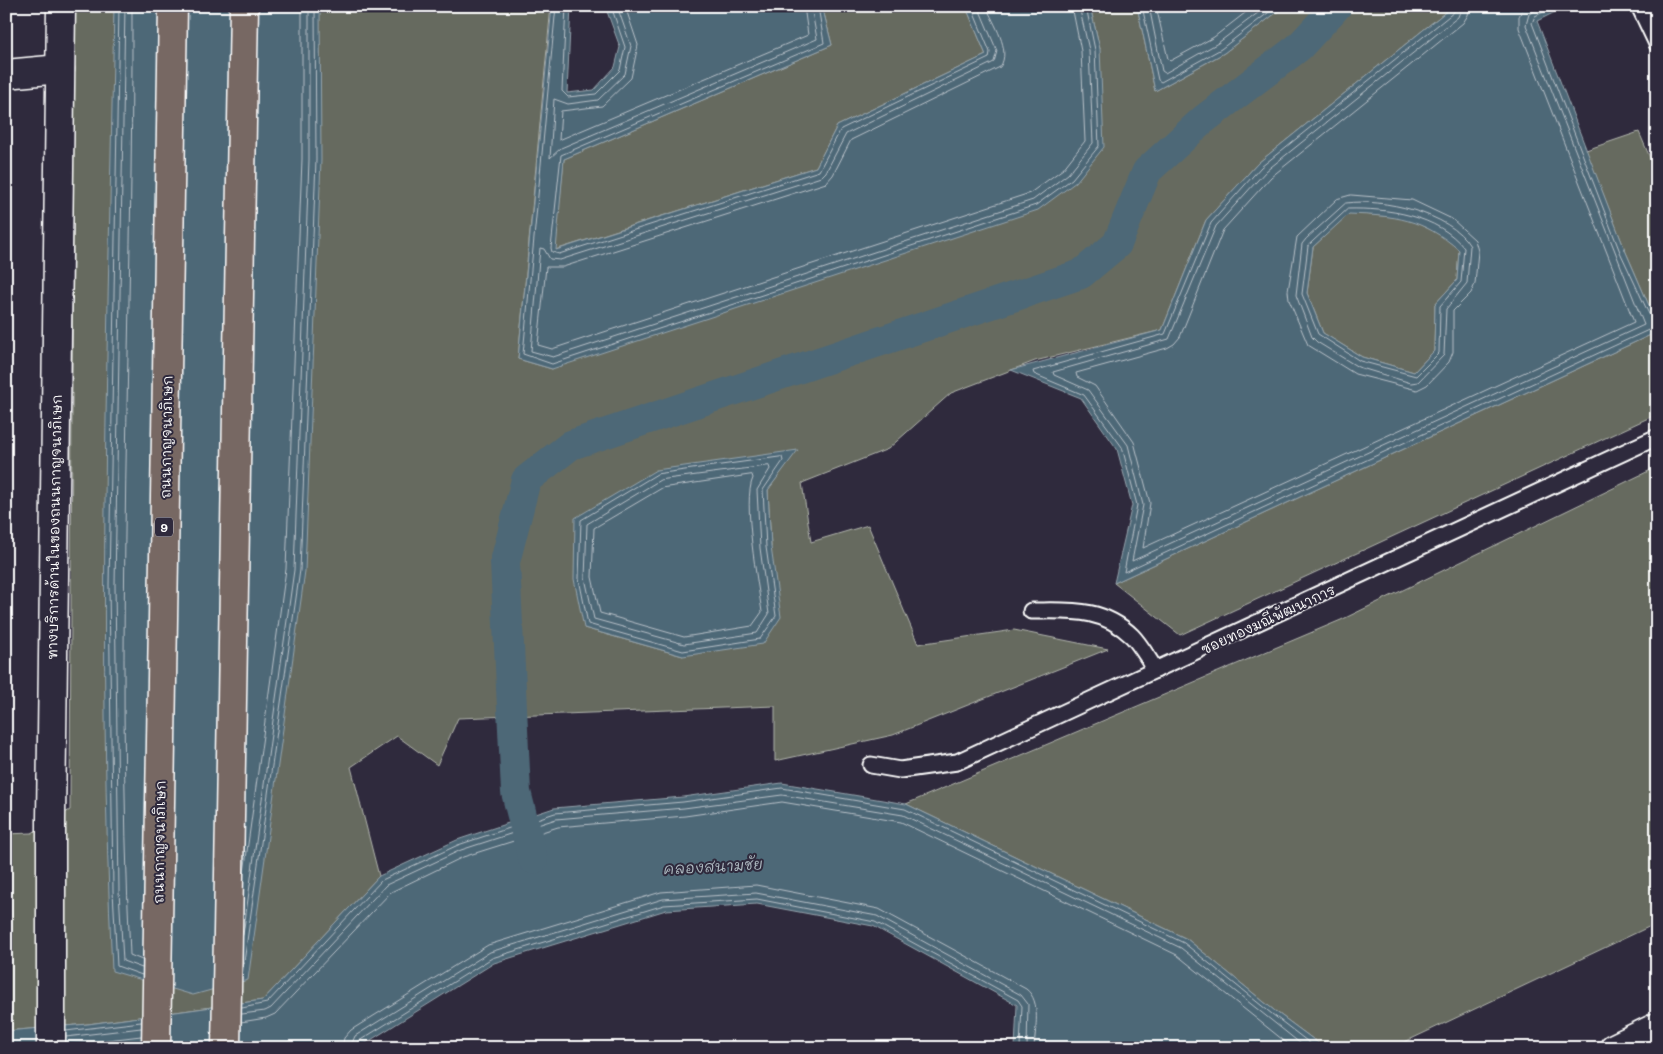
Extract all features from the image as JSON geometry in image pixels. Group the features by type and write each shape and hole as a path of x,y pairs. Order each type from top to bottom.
{"highway":[{"name":"ถนนกาญจนาภิเษก","path":"156,1048 173,6"},
{"path":"226,1048 244,6"}],"main road":[{"name":"ทางบริการด้านในของถนนกาญจนาภิเษก","path":"51,1048 51,820 61,6"},
{"path":"6,74 60,69"},
{"path":"1614,1048 1657,1027"}],"lane":[{"path":"1639,6 1657,44"},
{"name":"ซอยทองมณีพัฒนาการ","path":"871,765 900,770 957,762 1657,437"},
{"path":"1031,611 1091,613 1110,619 1132,637 1156,670"}],"green space":[{"path":"74,6 551,6 518,359 552,369 1100,49 1090,6 1137,6 1155,91 1224,53 1285,6 1453,6 1258,163 1206,220 1162,330 1035,361 951,393 888,449 802,483 811,542 868,525 918,644 1014,630 1108,649 893,735 775,761 775,706 458,718 437,765 397,736 351,767 379,876 263,1000 88,1024 6,1031 6,834 32,833 70,810","holes":["797,450 768,490 771,547 683,656 584,628"]},
{"path":"822,6 933,6 935,11 966,7 986,55 837,126 816,167 555,250 564,159 832,45"},
{"path":"1639,132 1657,174 1657,324 1625,250 1586,150"},
{"path":"1349,213 1406,218 1442,235 1459,250 1457,280 1435,304 1434,351 1414,372 1362,357 1323,333 1307,293 1313,247"},
{"path":"1657,332 1657,414 1180,635 1114,583"},
{"path":"1657,467 1657,923 1392,1048 1325,1048 1275,1011 1187,939 906,804 1341,620"}],"water":[{"path":"114,6 320,6 321,160 305,571 248,980 193,995 112,971 105,730 104,610"},
{"path":"552,6 571,6 567,93 594,90 615,67 620,47 605,6 822,6 832,45 564,159 556,250 816,167 837,126 986,55 966,7 934,11 933,6 1090,6 1100,49 1104,147 1076,182 1038,210 552,369 518,359"},
{"path":"1137,6 1285,6 1224,53 1155,91"},
{"path":"1453,6 1567,6 1537,21 1625,250 1657,324 1657,332 1114,583 1132,505 1117,449 1081,398 1011,370 1162,330 1206,220 1258,163","holes":["1349,214 1381,216 1408,221 1433,231 1459,250 1457,280 1435,304 1434,351 1414,372 1362,357 1323,333 1307,293 1313,247"]},
{"path":"798,450 768,490 771,547 781,617 763,644 683,656 584,628 574,579 575,518 656,470"},
{"name":"คลองสนามชัย","path":"782,783 906,804 1187,939 1275,1011 1325,1048 1015,1048 1017,1005 873,926 757,904 666,910 494,963 358,1048 6,1048 6,1031 88,1024 263,1000 379,876 457,840 554,808 683,797"}],"waterway":[{"path":"533,859 516,792 505,562 526,480 571,445 1081,274 1117,244 1147,171 1203,120 1299,47 1337,6"}]}
